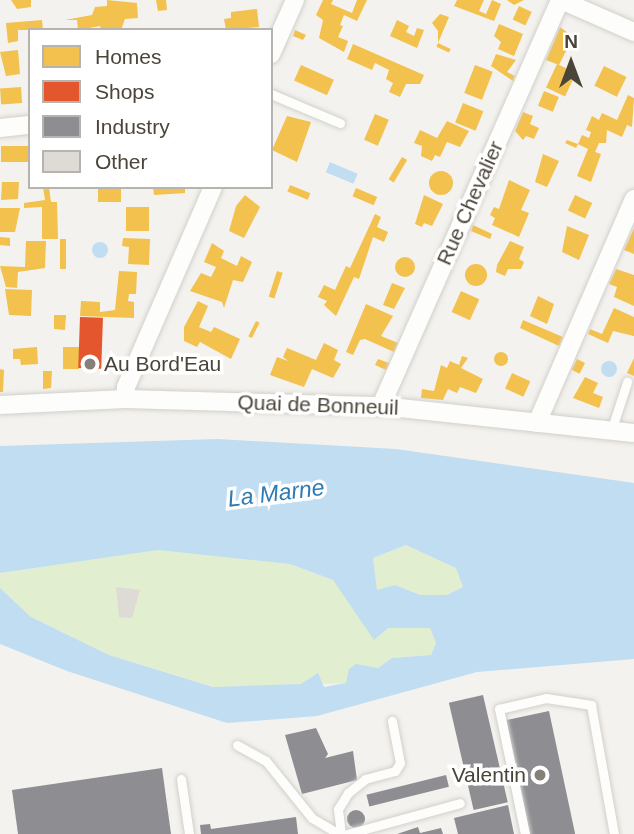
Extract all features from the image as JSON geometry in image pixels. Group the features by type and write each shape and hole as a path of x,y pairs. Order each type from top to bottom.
{"street":[{"path":"273,50 295,0"},
{"path":"561,0 634,32"},
{"name":"Rue Chevalier","path":"381,406 561,0"},
{"path":"0,128 28,125"},
{"path":"125,399 126,387 212,189"},
{"path":"537,423 634,199"},
{"name":"Quai de Bonneuil","path":"0,405 125,399 381,406 634,433"}],"lane":[{"path":"273,95 340,124"},
{"path":"611,431 627,382"},
{"path":"525,834 499,709 546,698 591,705 614,834"},
{"path":"340,834 338,808 348,793 365,779 395,771 400,762 392,721"},
{"path":"237,745 267,761 312,818 340,834"},
{"path":"181,779 189,834"},
{"path":"347,834 460,803"}],"green space":[{"path":"406,545 457,568 463,587 447,595 420,595 395,585 377,591 373,558"},
{"path":"158,550 290,564 333,580 349,603 388,628 430,628 436,643 431,655 392,658 378,668 349,669 347,683 214,687 109,655 31,617 0,588 0,573"}],"water":[{"path":"330,162 358,174 353,184 326,172"},
{"path":"97,242 103,242 108,250 106,256 97,258 92,253 92,247"},
{"path":"609,361 617,369 609,377 601,369"},
{"name":"La Marne","path":"218,439 396,449 634,483 634,659 477,672 317,716 227,723 67,671 0,644 0,588 31,617 109,655 213,687 301,684 318,673 324,687 346,683 349,669 356,664 378,668 392,658 431,655 436,643 430,628 388,628 374,640 333,580 290,564 158,550 0,573 0,446","holes":["406,545 456,568 463,587 447,595 420,595 395,585 377,590 373,558"]}],"building: Homes":[{"path":"11,0 31,0 31,7 17,9"},
{"path":"107,0 137,3 138,18 125,19 122,28 78,28 77,20 65,20 92,15 95,7 107,6"},
{"path":"156,0 166,0 167,10 158,11"},
{"path":"323,0 333,0 331,4 352,13 357,0 367,0 357,21 344,15 338,37 348,41 344,52 319,38 323,20 316,15"},
{"path":"457,0 484,0 479,11 486,14 492,0 501,4 494,21 454,6"},
{"path":"507,0 524,0 514,5"},
{"path":"519,6 532,12 525,26 513,20"},
{"path":"257,9 259,27 226,28 224,19 231,18 231,12"},
{"path":"440,14 449,17 438,43 438,31 432,23"},
{"path":"42,20 43,28 18,30 18,41 8,43 6,23"},
{"path":"397,20 409,26 406,32 414,36 417,28 424,30 417,48 390,36"},
{"path":"499,24 523,34 514,56 498,49 501,42 494,36"},
{"path":"560,27 573,37 559,65 546,60"},
{"path":"295,30 306,35 303,40 293,36"},
{"path":"438,43 451,49 449,53 436,47"},
{"path":"353,44 424,75 420,84 406,84 400,97 389,92 393,83 386,79 389,70 375,63 372,70 347,59"},
{"path":"18,50 20,74 6,76 0,52"},
{"path":"496,54 516,60 507,72 515,76 513,81 491,66"},
{"path":"557,64 576,73 565,96 546,88"},
{"path":"301,65 334,80 327,95 294,81"},
{"path":"475,65 493,72 482,100 464,93"},
{"path":"604,66 626,77 617,97 594,86"},
{"path":"21,87 22,103 1,104 0,88"},
{"path":"544,91 559,97 553,112 538,106"},
{"path":"628,95 634,98 632,127 627,125 622,137 607,130 606,143 599,143 595,152 601,154 591,182 577,176 588,149 578,144 582,135 589,138 591,132 586,130 592,116 599,120 602,113 617,120"},
{"path":"463,103 483,111 476,131 455,122"},
{"path":"523,112 533,116 530,124 539,128 534,139 526,136 523,140 515,131"},
{"path":"375,114 389,120 378,146 364,140"},
{"path":"287,116 311,122 297,162 273,150"},
{"path":"447,121 469,131 460,147 447,142 440,157 435,155 432,161 421,156 422,146 414,143 420,130 437,138"},
{"path":"567,140 578,144 576,148 565,143"},
{"path":"1,146 28,146 28,162 1,162"},
{"path":"543,154 559,161 547,187 535,182"},
{"path":"402,157 407,160 394,182 389,179"},
{"path":"441,171 450,174 453,183 450,192 441,195 432,192 429,183 432,174"},
{"path":"509,180 530,190 521,210 529,213 519,237 492,225 495,218 490,215 494,207 499,209"},
{"path":"2,182 19,182 18,199 1,200"},
{"path":"290,185 310,193 308,200 287,191"},
{"path":"356,188 377,197 374,205 352,196"},
{"path":"43,189 49,189 51,202 57,202 58,239 42,239 42,207 24,208 24,203 45,200"},
{"path":"98,189 121,189 121,202 98,202"},
{"path":"153,189 185,189 185,193 154,195"},
{"path":"245,195 260,207 244,238 229,231 236,206"},
{"path":"424,195 443,204 432,226 424,223 422,227 415,224"},
{"path":"575,195 592,203 585,218 568,210"},
{"path":"126,207 149,207 149,231 126,231"},
{"path":"0,208 20,208 15,232 0,232"},
{"path":"375,214 381,217 377,227 388,232 384,242 373,237 359,279 354,277 336,316 324,305 327,301 318,297 324,285 335,290 346,266 350,268"},
{"path":"473,225 492,234 490,239 471,231"},
{"path":"567,226 589,235 579,260 562,252"},
{"path":"634,228 634,254 624,250"},
{"path":"0,237 10,238 10,246 0,245"},
{"path":"123,238 150,239 149,265 128,264 129,247 122,246"},
{"path":"60,239 66,239 66,269 60,269"},
{"path":"26,241 46,241 45,268 18,272 17,288 6,287 0,266 25,267"},
{"path":"510,241 524,247 519,259 524,262 521,269 508,269 505,276 496,272 497,265"},
{"path":"212,243 224,251 221,258 237,266 241,256 252,262 243,282 233,280 224,308 222,302 190,291 201,273 211,277 216,267 204,262"},
{"path":"401,257 409,257 415,267 409,277 401,277 395,271 395,263"},
{"path":"476,264 484,267 487,275 484,283 476,286 468,283 465,275 468,267"},
{"path":"616,269 634,275 634,306 614,297 617,287 609,284"},
{"path":"119,271 137,272 136,294 129,294 128,301 134,302 134,318 80,316 81,301 100,302 100,312 115,310"},
{"path":"277,271 283,273 274,299 269,297"},
{"path":"392,283 405,288 394,309 383,305"},
{"path":"5,289 32,290 31,316 9,315"},
{"path":"461,291 479,299 470,320 452,312"},
{"path":"538,296 554,304 547,324 530,316"},
{"path":"198,301 208,306 199,327 211,332 214,327 240,339 231,359 200,342 197,347 184,341 184,327"},
{"path":"366,304 393,316 381,336 398,343 394,352 365,339 360,340 353,355 346,352"},
{"path":"614,308 634,317 634,336 613,331 608,343 588,334 590,329 602,334"},
{"path":"54,315 66,315 65,330 54,329"},
{"path":"523,320 563,337 559,346 520,328"},
{"path":"256,321 260,323 252,338 248,336"},
{"path":"324,343 338,350 334,360 341,364 333,378 312,369 304,387 270,375 277,357 288,361 283,357 287,348 316,360"},
{"path":"37,347 38,364 21,365 20,359 13,359 13,349"},
{"path":"63,347 79,347 79,369 63,369"},
{"path":"501,352 506,354 506,364 501,366 496,364 494,359 496,354"},
{"path":"462,356 468,358 461,368 483,379 476,393 460,387 457,393 448,389 443,400 421,398 422,389 434,391 441,365 447,368 450,361 459,365"},
{"path":"634,358 634,376 627,373"},
{"path":"378,359 389,363 386,370 375,365"},
{"path":"577,359 585,363 580,374 572,370"},
{"path":"0,369 4,370 3,392 0,392"},
{"path":"43,371 52,371 51,388 43,389"},
{"path":"512,373 530,381 523,397 505,389"},
{"path":"585,377 598,383 593,393 603,397 599,408 573,398"}],"building: Shops":[{"path":"80,317 103,318 101,369 78,368"}],"building: Industry":[{"path":"483,695 508,802 474,810 449,703"},
{"name":"Valentin","path":"549,711 575,834 529,834 505,720"},
{"path":"316,728 328,754 325,758 353,751 357,780 302,794 285,735"},
{"path":"162,768 171,834 18,834 12,790"},
{"path":"446,775 449,787 369,806 366,795"},
{"path":"508,805 514,834 458,834 454,818"},
{"path":"356,810 362,813 365,819 362,825 356,828 350,825 347,819 350,813"},
{"path":"296,817 298,834 201,834 200,825 210,824 211,829"},
{"path":"418,827 420,833 441,828 443,834 397,834"}],"building: Other":[{"path":"116,587 140,590 132,618 119,617"}],"place":[{"name":"Au Bord'Eau","path":"90,364"},
{"name":"Valentin","path":"540,775"}]}
